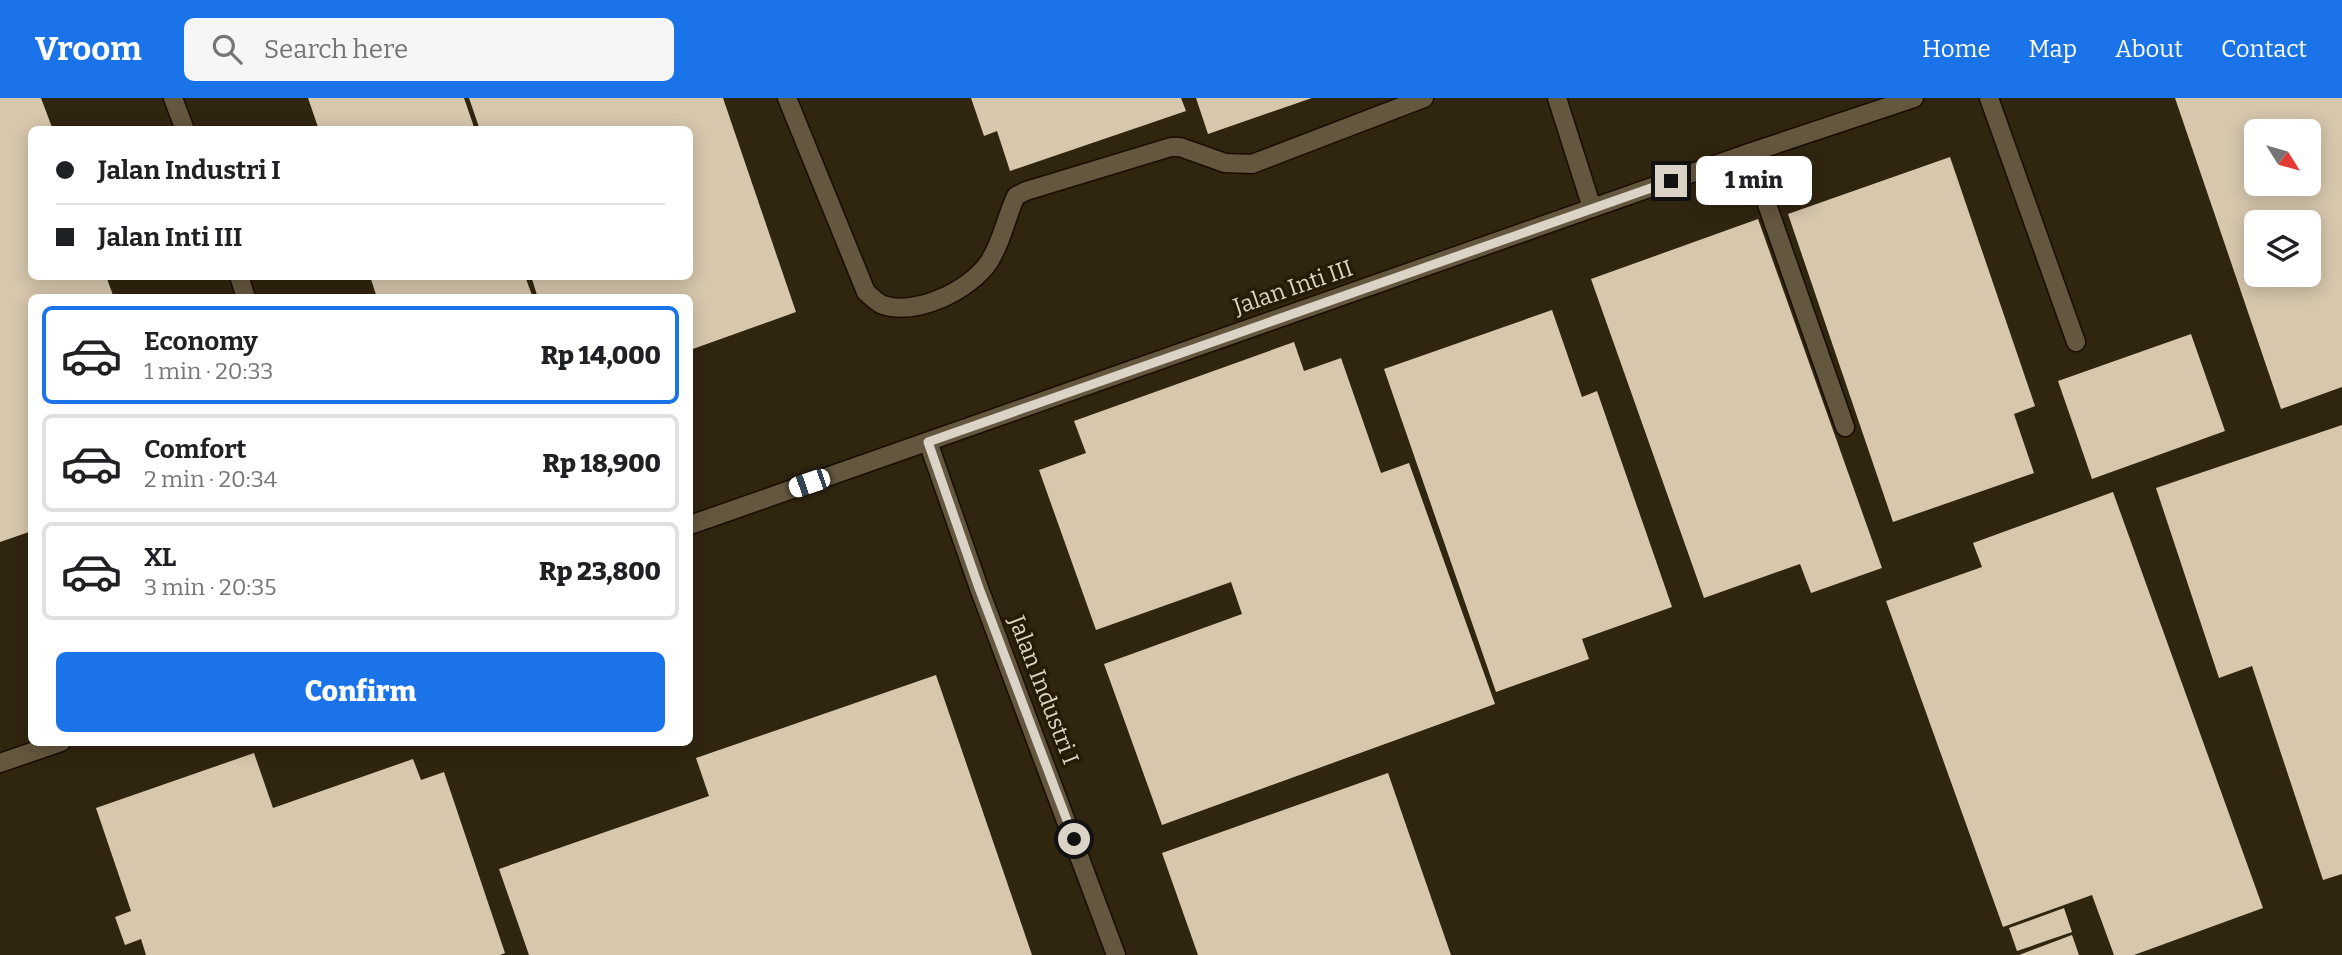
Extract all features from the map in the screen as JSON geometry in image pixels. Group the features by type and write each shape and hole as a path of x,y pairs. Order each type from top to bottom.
{"street":[{"path":"173,98 184,126"},
{"path":"787,98 866,292 882,304 906,308 924,305 975,278 990,261 1016,196 1026,191 1171,147 1180,147 1225,163 1252,164 1424,98"},
{"path":"1557,98 1592,208"},
{"name":"Jalan Inti III","path":"693,524 1749,153 1914,98"},
{"path":"1989,98 2076,342"},
{"path":"1749,153 1845,427"},
{"name":"Jalan Industri I","path":"928,442 979,588 1116,955"},
{"path":"0,763 49,746"}],"building":[{"path":"0,98 41,98 52,126 28,126 28,280 107,280 113,294 28,294 28,532 0,542"},
{"path":"308,98 464,98 474,126 318,126"},
{"path":"469,98 723,98 796,312 693,349 693,294 537,294 532,280 693,280 693,126 479,126"},
{"path":"971,98 1181,98 1186,111 1010,171 997,131 984,136"},
{"path":"1196,98 1312,98 1208,134"},
{"path":"2175,98 2342,98 2342,387 2281,409"},
{"path":"1950,157 2035,406 2014,414 2034,473 1893,522 1788,214"},
{"path":"1758,219 1882,568 1811,593 1800,564 1704,598 1591,279"},
{"path":"371,280 526,280 532,294 376,294"},
{"path":"1552,310 1582,397 1597,391 1672,607 1582,639 1589,659 1496,692 1384,369"},
{"path":"2191,334 2225,431 2092,479 2058,381"},
{"path":"1294,342 1304,371 1341,358 1381,473 1409,463 1495,704 1162,825 1104,664 1242,614 1231,582 1096,630 1039,470 1086,453 1074,421"},
{"path":"2342,425 2342,874 2323,880 2252,666 2219,678 2156,488"},
{"path":"2113,492 2263,908 2134,955 2114,955 2092,895 2003,927 1886,601 1982,567 1973,543"},
{"path":"936,675 1032,955 529,955 499,869 709,796 696,758"},
{"path":"254,753 273,808 413,759 421,780 444,772 505,953 146,955 141,939 125,945 115,917 131,911 96,808"},
{"path":"1388,773 1451,955 1198,955 1162,853"},
{"path":"2064,908 2072,932 2017,951 2009,928"},
{"path":"2072,935 2079,955 2019,955"}],"route":[{"path":"1074,839 979,588 928,442 1671,181"}]}
